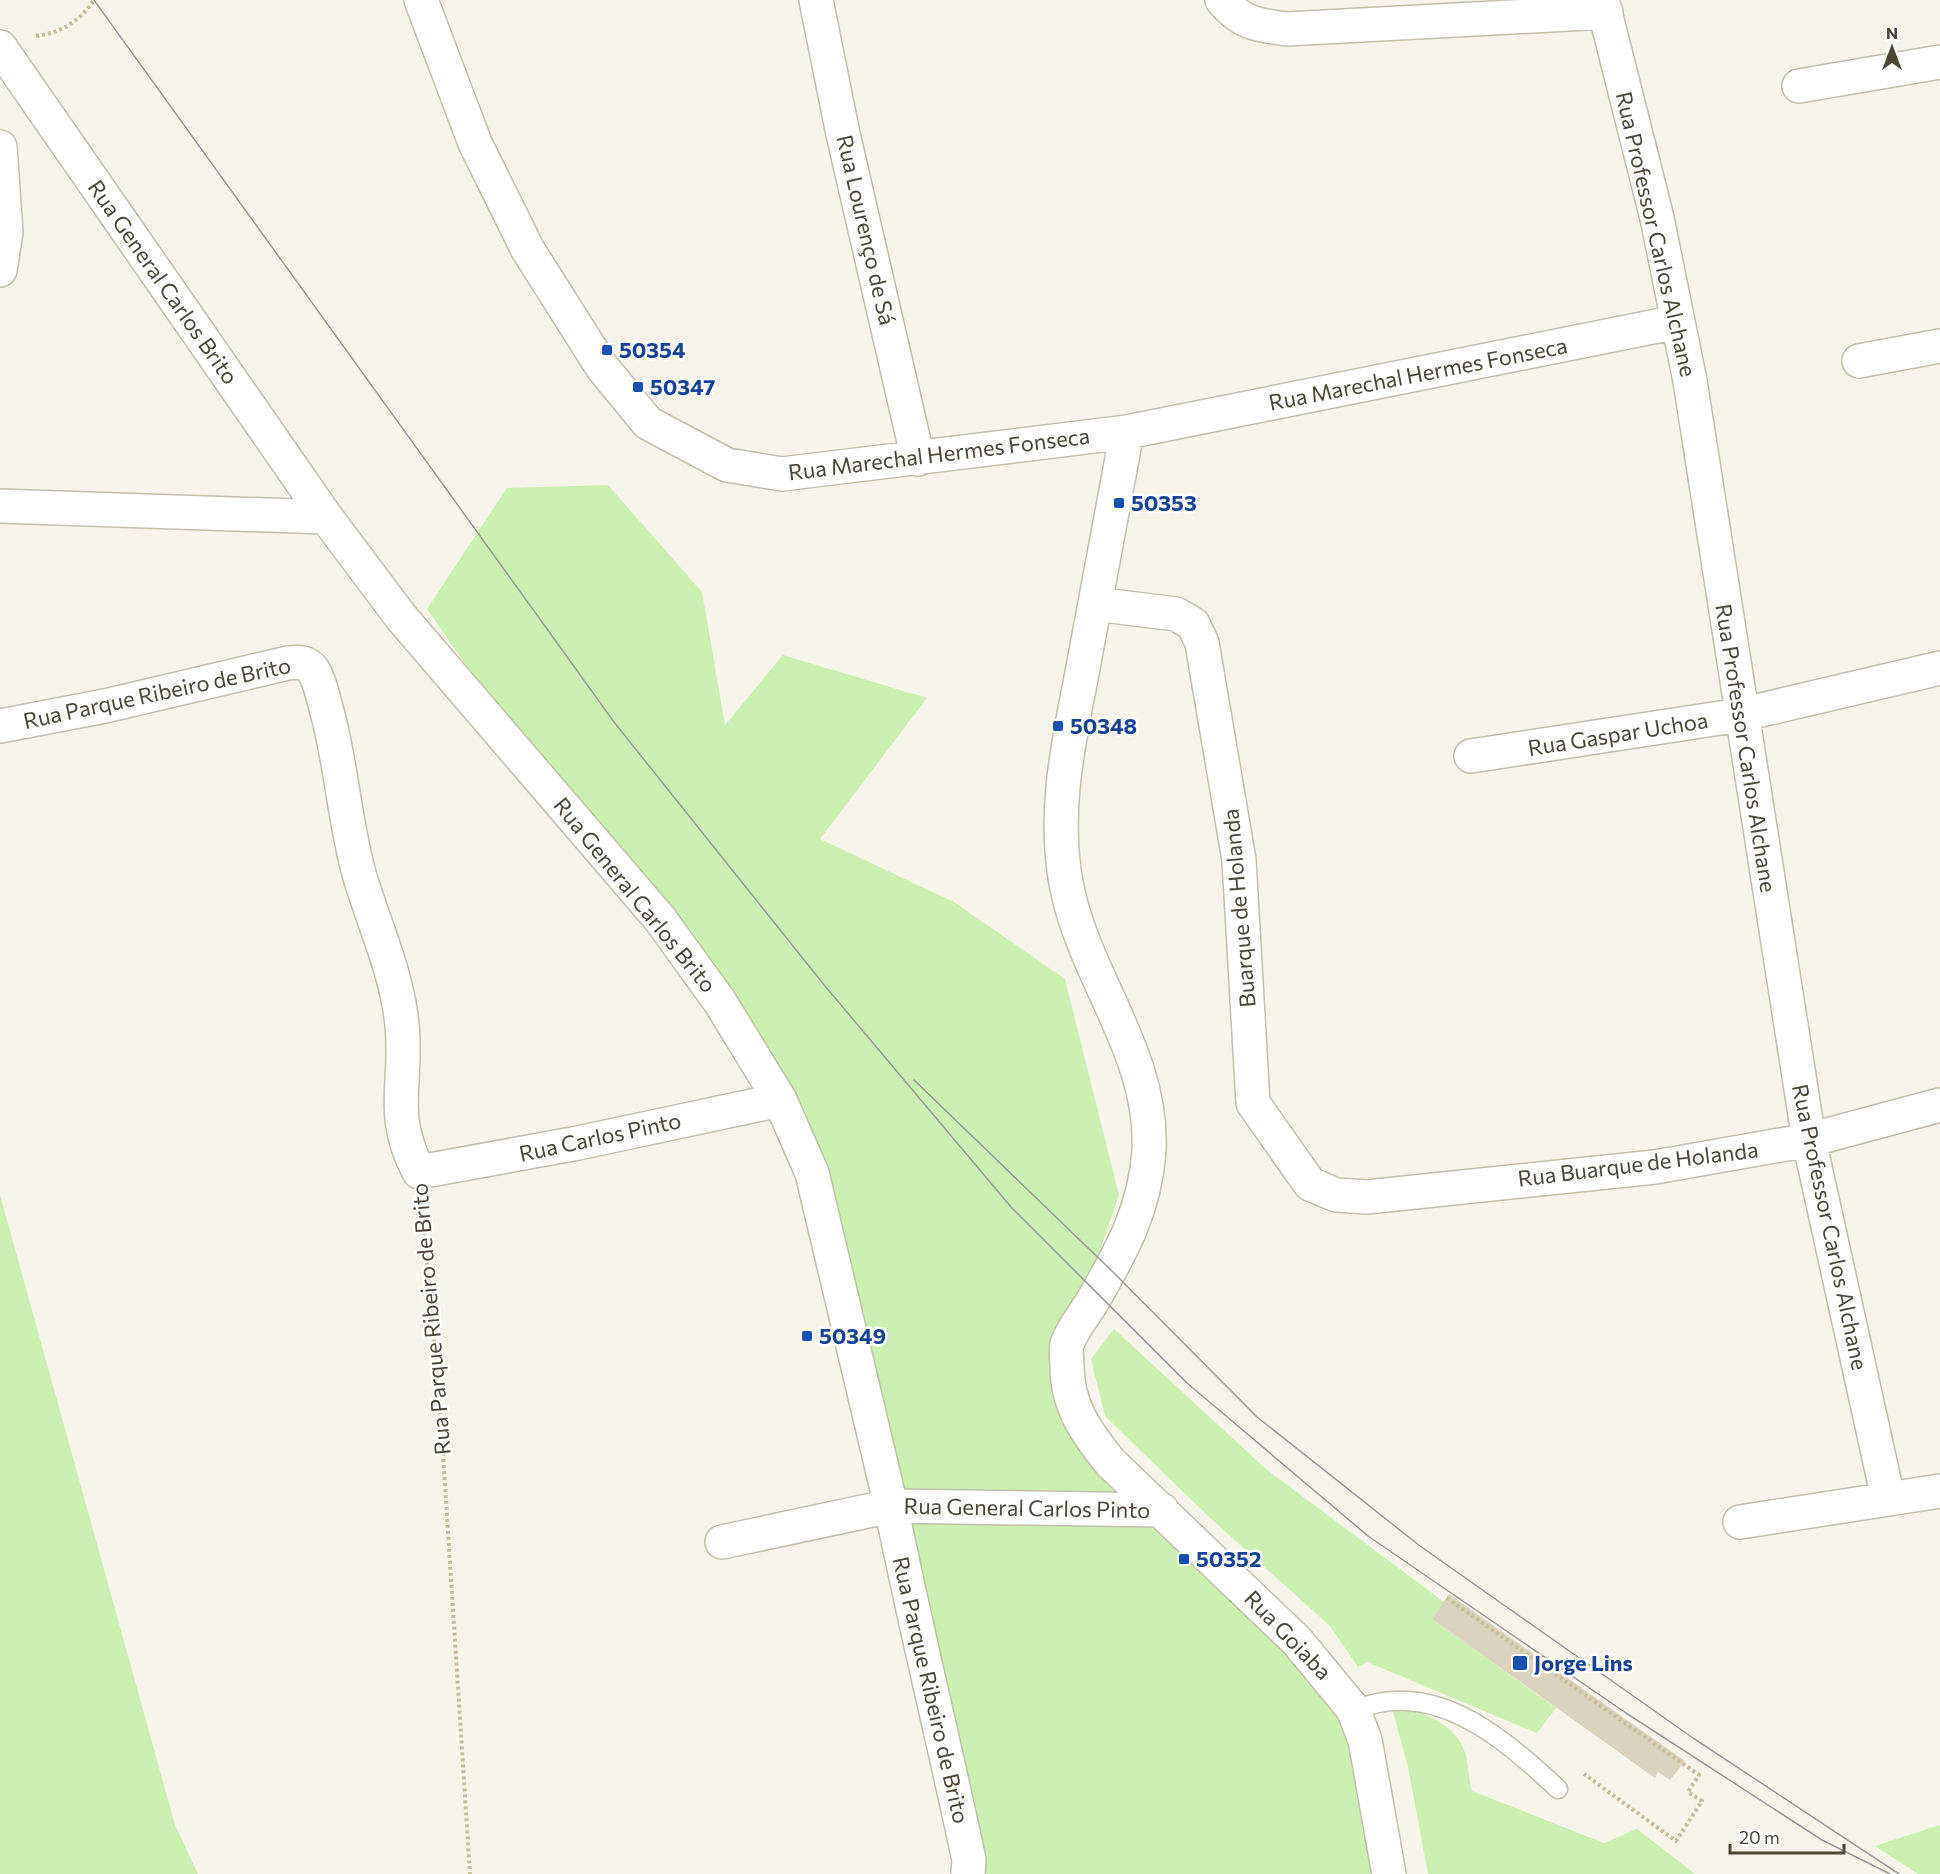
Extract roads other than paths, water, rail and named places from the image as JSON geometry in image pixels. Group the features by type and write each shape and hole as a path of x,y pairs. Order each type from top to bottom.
{"street":[{"name":"Rua Marechal Hermes Fonseca","path":"421,0 475,143 528,250 602,367 648,423 727,465 782,474 1127,432 1677,322"},
{"name":"Rua Lourenço de Sá","path":"816,0 843,134 918,459"},
{"path":"1227,6 1253,25 1287,29 1604,6"},
{"name":"Rua Professor Carlos Alchane","path":"1604,6 1634,135 1657,218 1690,381 1740,715 1809,1140 1887,1498"},
{"name":"Rua General Carlos Brito","path":"15,42 326,518 401,617 660,919 720,1002 780,1100 812,1173 891,1506"},
{"path":"1799,86 1940,62"},
{"path":"0,147 6,232 0,270"},
{"path":"1859,361 1940,346"},
{"path":"1095,604 1127,432"},
{"path":"0,506 326,518"},
{"name":"Buarque de Holanda","path":"1095,604 1176,614 1193,624 1203,642 1239,860 1253,1103 1310,1184 1336,1196 1367,1197"},
{"name":"Rua Goiaba","path":"1095,604 1065,765 1059,830 1067,886 1084,940 1140,1074 1147,1114 1149,1151 1142,1204 1121,1251 1067,1346 1067,1384 1072,1407 1085,1431 1110,1462 1297,1641 1353,1709 1365,1740 1389,1874"},
{"name":"Rua Parque Ribeiro de Brito","path":"0,726 105,706 288,663 300,662 312,669 322,692 335,740 348,824 360,878 386,947 397,996 402,1026 399,1092 401,1123 408,1151 418,1172"},
{"name":"Rua Gaspar Uchoa","path":"1471,756 1740,715 1940,668"},
{"name":"Rua Carlos Pinto","path":"418,1172 578,1143 780,1100"},
{"name":"Rua Buarque de Holanda","path":"1367,1197 1654,1167 1809,1140 1940,1105"},
{"path":"1740,1522 1940,1491"},
{"path":"722,1542 891,1506"},
{"name":"Rua Parque Ribeiro de Brito","path":"891,1506 916,1629 945,1743 969,1860 968,1874"},
{"name":"Rua General Carlos Pinto","path":"891,1506 1162,1510"}],"lane":[{"path":"1353,1709 1404,1701 1424,1703 1466,1718 1503,1742 1557,1789"}],"tram line":[{"path":"94,0 614,722 825,986 1011,1207 1187,1383 1368,1536 1626,1713 1822,1840 1890,1874"},
{"path":"914,1080 1115,1274 1257,1417 1420,1546 1693,1738 1899,1874"}],"place":[{"name":"50354","path":"607,350"},
{"name":"50347","path":"638,387"},
{"name":"50353","path":"1119,503"},
{"name":"50348","path":"1058,726"},
{"name":"50349","path":"807,1336"},
{"name":"50352","path":"1184,1559"},
{"name":"Jorge Lins","path":"1520,1663"}]}
